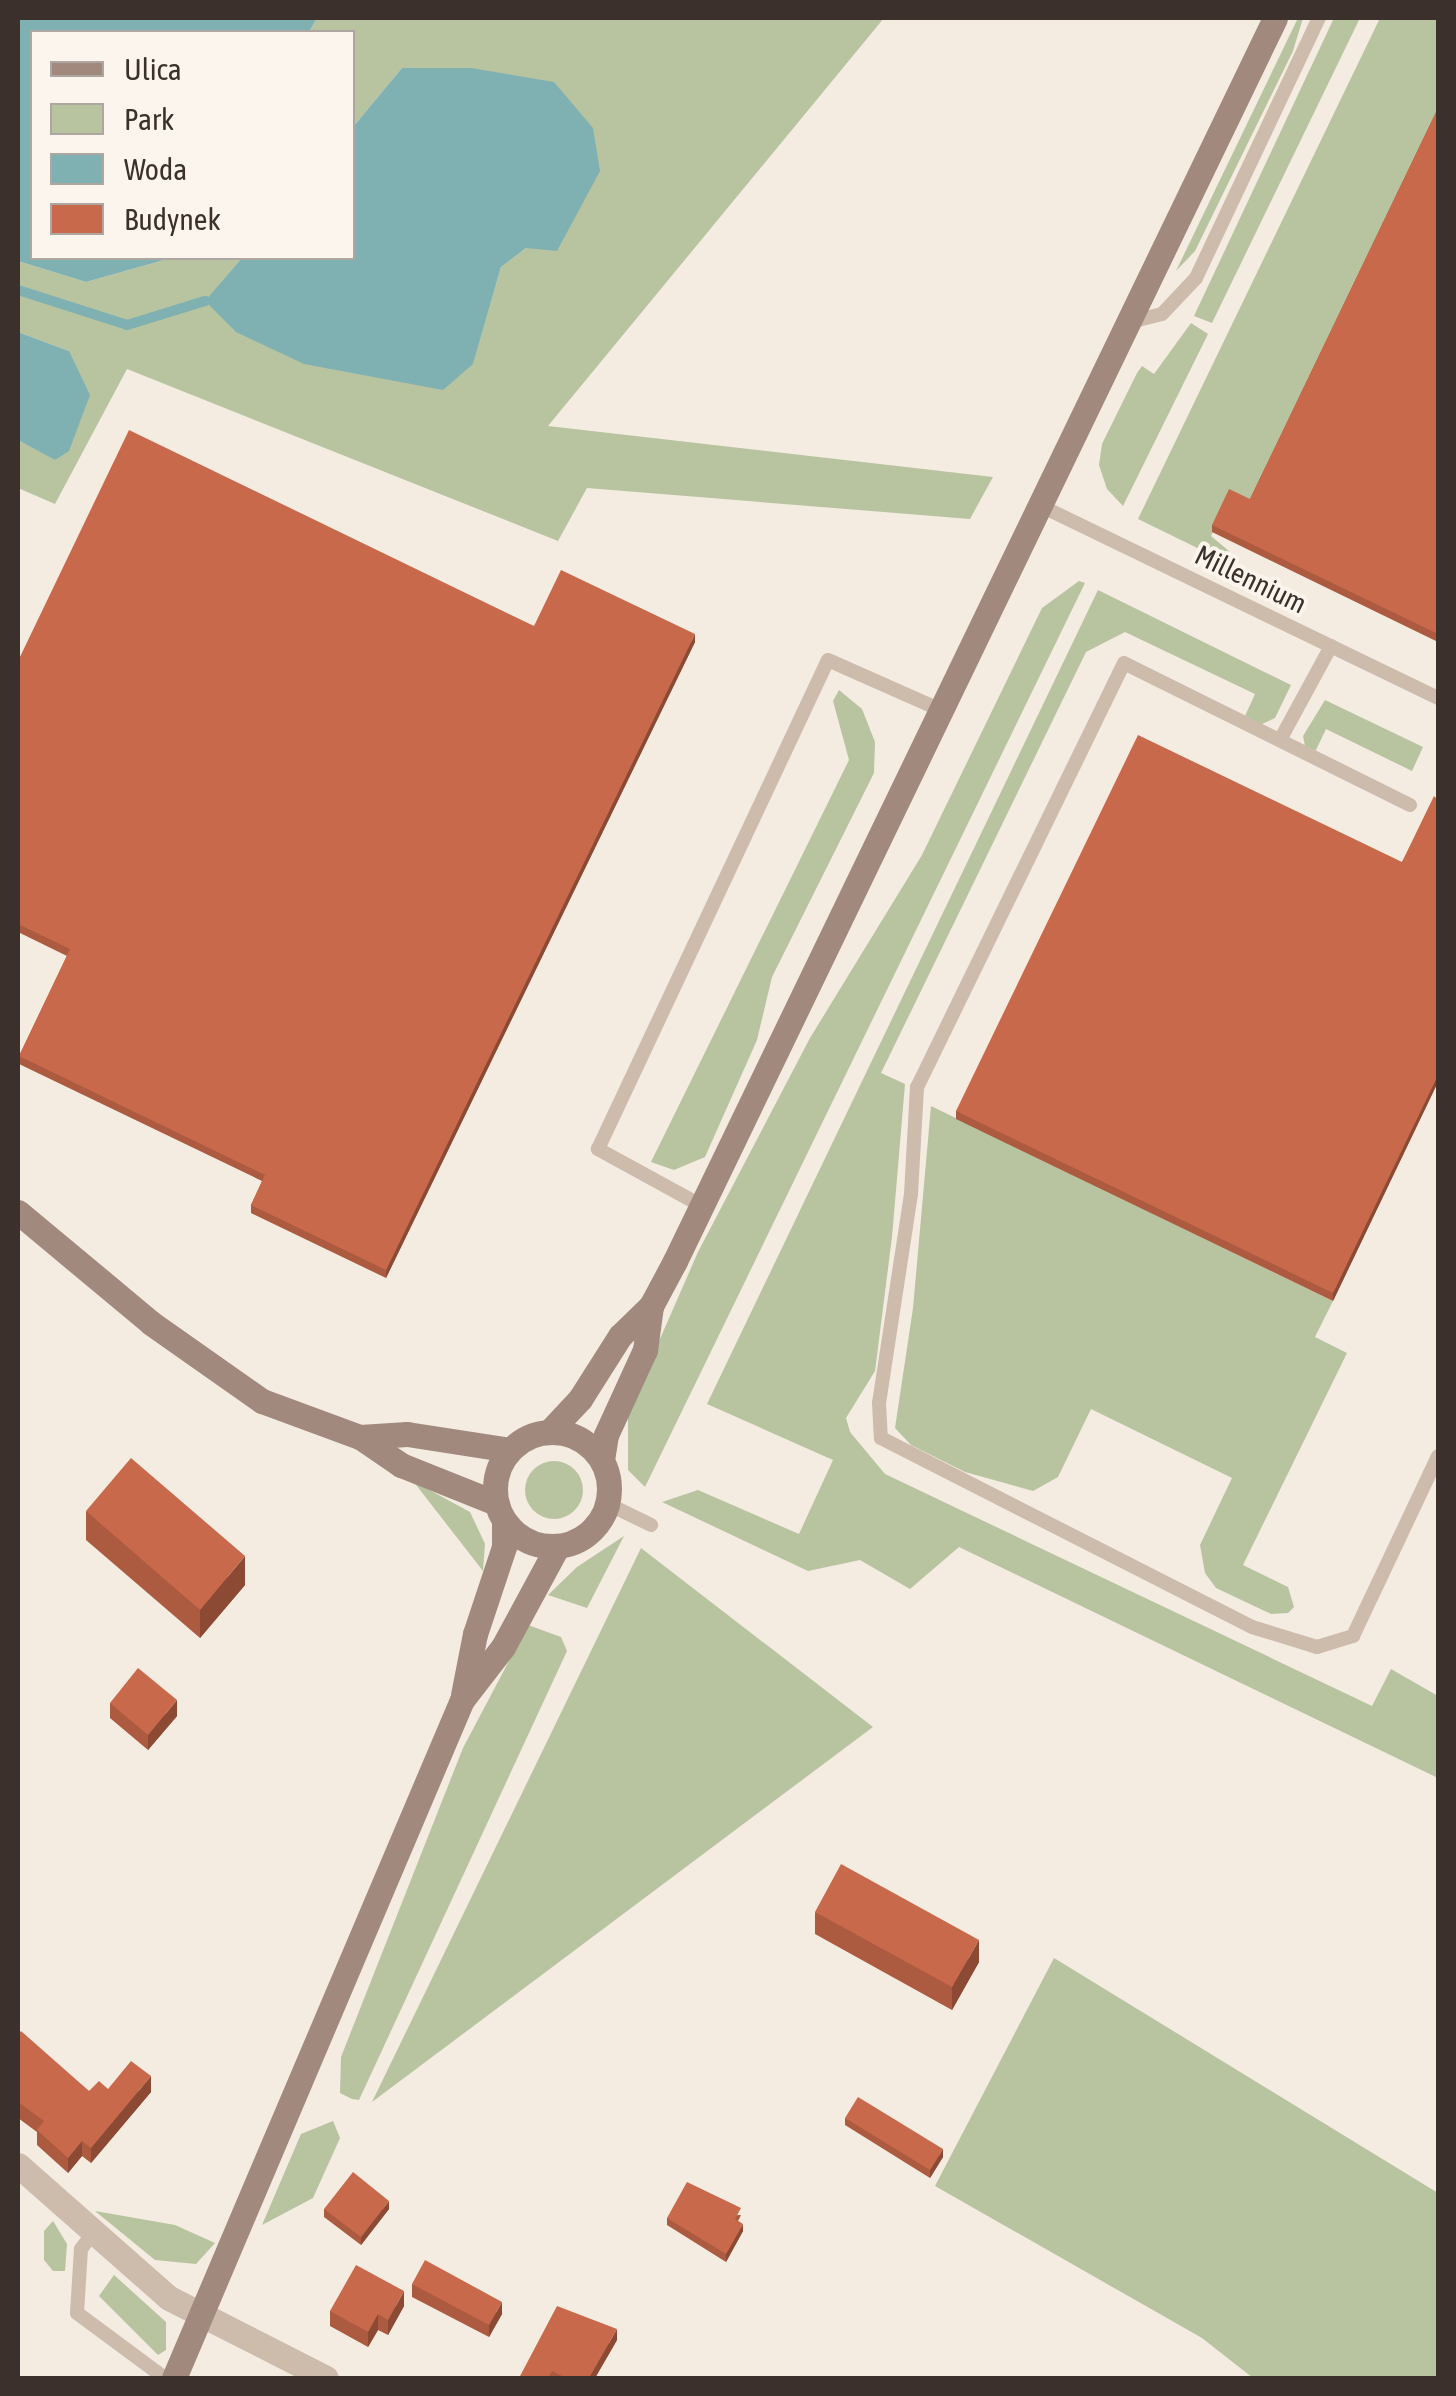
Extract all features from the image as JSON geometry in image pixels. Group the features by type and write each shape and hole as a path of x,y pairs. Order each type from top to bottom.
{"street":[{"path":"360,1437 407,1434 510,1450 550,1431 580,1399 620,1336 651,1306 1275,18"},
{"path":"18,1212 218,1374 262,1400 360,1437 401,1465 500,1512 527,1541 557,1546 589,1534 608,1504 602,1460 606,1435 645,1350 651,1306"},
{"path":"550,1431 580,1439 602,1460"},
{"path":"174,2378 462,1700 475,1634 504,1547 495,1480 510,1450"},
{"path":"462,1700 502,1646 557,1546"},
{"path":"18,2165 142,2278 202,2317 326,2378"}],"lane":[{"path":"1129,322 1162,314 1196,278 1319,18"},
{"name":"Millennium","path":"1041,506 1438,698"},
{"path":"1280,740 1331,646"},
{"path":"702,1206 598,1150 828,660 940,710"},
{"path":"1410,805 1124,663 917,1087 911,1194 878,1404 881,1438 1252,1627 1317,1647 1353,1636 1438,1456"},
{"path":"608,1504 651,1525"},
{"path":"92,2234 80,2255 77,2313 165,2378"}],"green space":[{"path":"317,18 884,18 548,426 993,477 970,519 587,488 558,541 127,369 55,504 18,488 18,440 56,460 69,351 18,332 18,261 86,282 164,260 240,260 206,301 473,363 501,267 526,248 402,68 355,125 355,30 310,30"},
{"path":"1298,18 1303,18 1293,51 1195,251 1176,271"},
{"path":"1334,18 1360,18 1212,323 1194,316"},
{"path":"1380,18 1438,18 1438,116 1250,506 1229,497 1211,536 1230,552 1224,561 1138,519"},
{"path":"1191,323 1208,334 1123,506 1107,489 1099,465 1102,444 1142,366 1154,374"},
{"path":"1079,581 1085,583 645,1487 628,1470 628,1412 698,1252 810,1038 922,855 1042,608"},
{"path":"1098,590 1291,685 1275,718 1260,725 1245,716 1255,694 1125,632 1086,652 881,1073 905,1084 892,1237 875,1371 846,1418 850,1432 885,1474 1372,1706 1391,1669 1438,1696 1438,1778 959,1547 910,1589 860,1560 808,1571 662,1502 698,1490 799,1534 833,1460 707,1404"},
{"path":"839,690 862,709 875,742 874,773 772,977 757,1040 705,1157 674,1170 651,1162 849,760 833,701"},
{"path":"1325,700 1423,747 1412,771 1326,729 1315,752 1305,746 1303,736"},
{"path":"931,1106 1333,1301 1315,1337 1347,1353 1243,1565 1288,1587 1294,1607 1288,1613 1271,1614 1216,1588 1205,1573 1200,1545 1232,1478 1091,1409 1058,1477 1033,1491 965,1472 911,1445 895,1428 913,1308"},
{"path":"554,1461 575,1469 583,1490 575,1511 554,1519 533,1511 525,1490 533,1469"},
{"path":"413,1481 470,1512 485,1544 483,1571"},
{"path":"624,1536 587,1608 548,1595 577,1567"},
{"path":"641,1548 873,1727 372,2102"},
{"path":"528,1625 561,1637 567,1651 359,2100 352,2099 340,2093 341,2057 463,1748"},
{"path":"1054,1958 1438,2193 1438,2378 1253,2378 1202,2338 935,2186"},
{"path":"333,2121 340,2138 313,2198 262,2225 301,2134"},
{"path":"95,2211 175,2225 215,2243 196,2264 155,2260"},
{"path":"53,2221 67,2244 65,2271 53,2271 44,2260 44,2231"},
{"path":"114,2275 166,2322 166,2350 158,2355 99,2296"}],"water":[{"path":"18,18 317,18 310,30 30,30 30,260 164,260 86,282 18,261"},
{"path":"402,68 471,68 554,82 593,128 600,171 557,251 526,248 501,267 473,364 443,390 304,364 236,332 205,301 240,260 355,260 355,125"},
{"path":"18,332 69,351 90,395 69,451 55,460 18,440"}],"building":[{"path":"1438,108 1438,634 1212,525 1229,489 1250,499"},
{"path":"129,430 534,626 561,570 695,634 386,1270 251,1205 265,1175 19,1056 70,949 18,924 18,661"},
{"path":"1138,735 1402,862 1434,796 1438,800 1438,1075 1333,1293 956,1111"},
{"path":"131,1458 245,1556 200,1610 86,1511"},
{"path":"138,1668 177,1700 148,1735 110,1703"},
{"path":"841,1864 979,1940 952,1987 815,1912"},
{"path":"21,2031 89,2091 99,2081 108,2089 131,2061 151,2076 91,2148 82,2141 68,2158 37,2130 44,2121 18,2102"},
{"path":"858,2097 943,2149 930,2170 845,2118"},
{"path":"353,2172 389,2201 361,2237 324,2209"},
{"path":"687,2182 741,2208 735,2219 743,2224 726,2254 667,2218"},
{"path":"425,2260 502,2302 489,2325 412,2284"},
{"path":"356,2265 404,2291 388,2320 378,2314 368,2332 330,2311"},
{"path":"557,2306 617,2329 589,2378 566,2378 552,2371 548,2378 519,2378"}],"waterway":[{"path":"18,290 127,325 205,301"}]}
